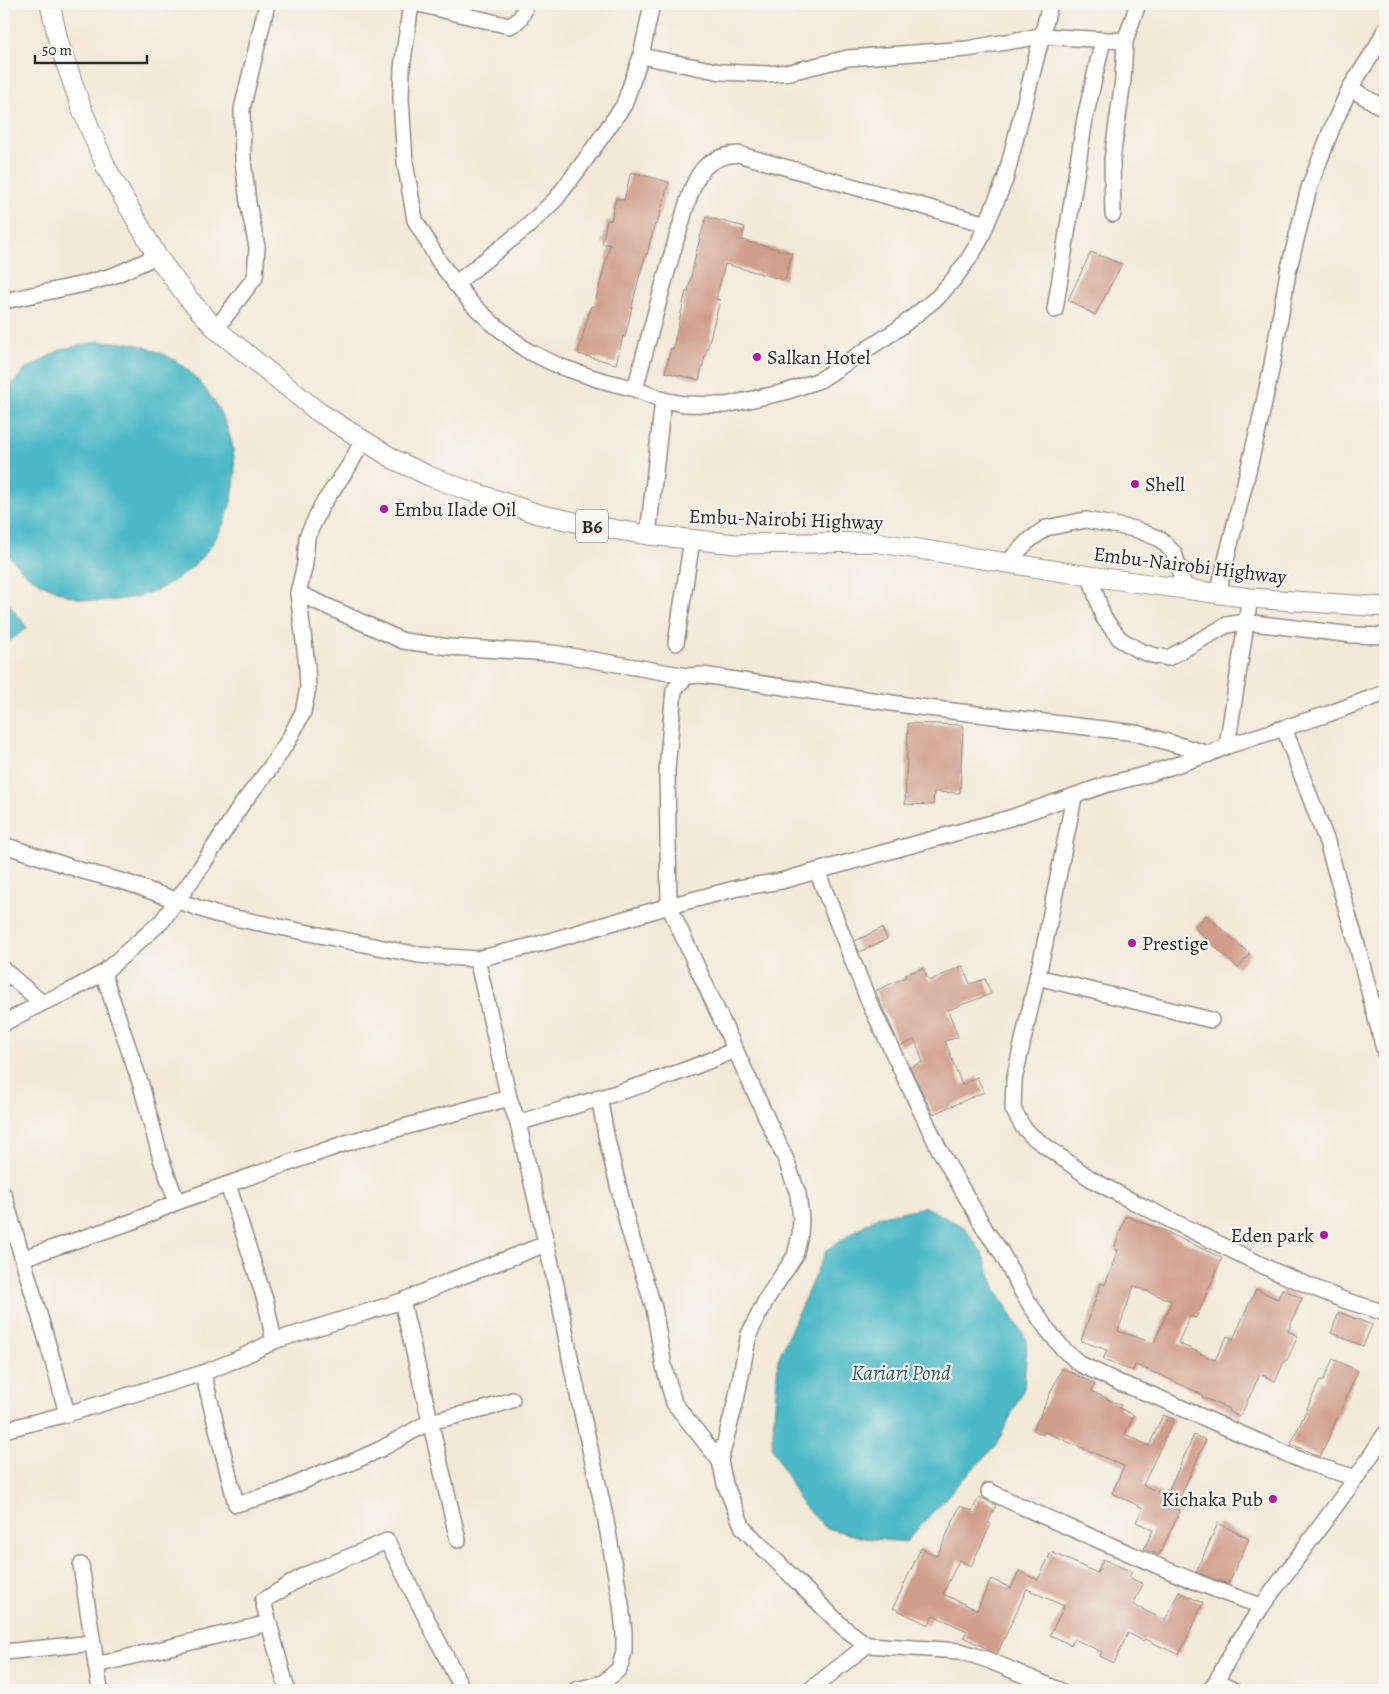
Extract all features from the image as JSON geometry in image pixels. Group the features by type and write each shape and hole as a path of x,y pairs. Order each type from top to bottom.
{"main road":[{"name":"Embu-Nairobi Highway","path":"50,4 59,44 95,142 107,169 157,256 188,298 216,329 317,411 396,460 429,476 546,516 648,535 736,544 874,542 1218,594 1250,598 1385,607"}],"street":[{"path":"216,329 255,277 257,247 248,203 243,160 242,109 267,4"},
{"path":"410,4 402,68 401,99 409,187 415,220 440,263 456,284 471,303 492,323 526,350 559,366 663,400 684,404 726,405 784,392 820,380 898,329 938,297 968,260 979,242 1005,180 1050,4"},
{"path":"419,4 509,26 516,24 522,17 526,4"},
{"path":"456,284 528,227 556,199 584,163 624,105 641,56 652,4"},
{"path":"1113,214 1112,160 1123,80 1125,41 1138,4"},
{"path":"1218,594 1272,365 1288,272 1309,188 1350,88 1376,48 1385,30"},
{"path":"641,56 720,72 768,74 790,72 848,58 967,49 1042,36 1125,41"},
{"path":"1055,310 1085,118 1103,40"},
{"path":"1350,88 1385,109"},
{"path":"634,390 670,258 690,195 702,169 714,160 726,155 738,154 986,224"},
{"path":"4,301 115,276 157,256"},
{"path":"648,535 663,400"},
{"path":"4,1023 103,973 162,920 202,867 242,804 288,741 303,712 308,688 298,593 305,564 307,537 322,505 349,466 363,440"},
{"path":"1008,563 1027,542 1046,528 1086,520 1135,528 1160,539 1174,553 1185,589"},
{"path":"676,643 692,540"},
{"path":"1090,576 1103,617 1120,639 1138,650 1152,655 1168,658 1227,625 1246,622 1353,635 1385,636"},
{"path":"298,593 403,641 450,647 552,653 687,676 702,675 919,707 1136,733 1209,754"},
{"path":"1227,746 1250,598"},
{"path":"687,676 674,690 667,770 669,906 786,1160 798,1194 801,1219 800,1235 795,1256 767,1298 749,1334 734,1409 720,1461"},
{"path":"4,845 125,882 215,914 418,955 477,959 543,944 669,906 738,888 817,871 1010,818 1108,784 1152,773 1385,693"},
{"path":"1284,728 1327,842 1357,945 1385,1053"},
{"path":"1074,797 1014,1080 1014,1109 1023,1127 1033,1137 1092,1179 1130,1200 1274,1271 1341,1298 1385,1313"},
{"path":"817,871 869,1002 939,1149 986,1231 1001,1252 1026,1298 1046,1328 1064,1350 1080,1364 1120,1383 1152,1395 1305,1462 1356,1478"},
{"path":"477,959 509,1098 518,1123 559,1298 605,1516 621,1604 624,1652 620,1668 606,1686 576,1690"},
{"path":"4,970 42,1003"},
{"path":"103,973 141,1085 177,1202"},
{"path":"1037,977 1211,1020"},
{"path":"518,1123 702,1065 735,1050"},
{"path":"599,1097 607,1140 629,1230 654,1308 664,1367 674,1403 720,1461 725,1484 743,1528 843,1627 868,1646 960,1651 988,1660 1059,1690"},
{"path":"23,1258 134,1221 177,1202 228,1186 346,1143 509,1098"},
{"path":"228,1186 266,1303 274,1341"},
{"path":"4,1195 67,1414"},
{"path":"4,1430 67,1414 203,1373 238,1359 274,1341 402,1301 546,1244"},
{"path":"402,1301 458,1540"},
{"path":"203,1373 236,1504 279,1492 319,1474 350,1463 381,1449 430,1422 512,1400"},
{"path":"1233,1690 1213,1686 1262,1606 1356,1478 1385,1434"},
{"path":"989,1491 1019,1506 1223,1594 1262,1606"},
{"path":"287,1690 264,1601 305,1575 387,1541 463,1690"},
{"path":"81,1565 100,1690"},
{"path":"96,1665 269,1623"},
{"path":"4,1652 93,1643"},
{"path":"810,1690 868,1646"}],"water":[{"path":"98,341 140,345 171,358 189,371 213,400 229,432 235,465 232,497 222,528 204,555 180,577 150,592 116,600 97,601 69,596 39,582 24,572 4,550 4,393 26,369 60,350"},
{"path":"4,597 27,628 4,645"},
{"name":"Kariari Pond","path":"925,1207 964,1227 981,1251 997,1292 1027,1340 1024,1388 996,1446 960,1482 906,1542 864,1538 826,1528 800,1502 772,1447 778,1359 826,1250 877,1217"}],"building":[{"path":"631,172 669,182 638,281 625,337 623,336 616,364 578,354 591,306 594,307 610,245 602,243 607,220 611,221 616,198 624,200"},
{"path":"706,217 745,227 742,240 792,253 785,280 725,264 716,299 720,300 699,380 665,372 671,348 673,349"},
{"path":"1091,252 1122,264 1095,315 1068,300"},
{"path":"908,723 963,725 960,793 934,792 933,805 905,804"},
{"path":"1206,915 1250,954 1238,968 1195,928"},
{"path":"882,928 887,939 859,952 855,941"},
{"path":"963,966 970,984 985,979 991,994 948,1010 958,1037 945,1041 962,1085 977,1077 984,1092 933,1114 910,1067 923,1062 915,1040 900,1046 875,991 923,968 929,981"},
{"path":"1126,1216 1170,1233 1222,1258 1196,1318 1190,1316 1178,1343 1215,1360 1227,1336 1233,1339 1256,1289 1278,1299 1282,1289 1302,1298 1288,1331 1298,1336 1287,1360 1285,1360 1275,1381 1260,1374 1240,1417 1228,1411 1229,1409 1202,1397 1203,1395 1165,1377 1135,1365 1133,1371 1103,1360 1107,1350 1081,1341 1101,1283 1105,1285 1118,1250 1114,1249","holes":["1134,1286 1172,1301 1154,1343 1118,1331"]},
{"path":"1339,1312 1372,1325 1363,1346 1331,1333"},
{"path":"1333,1359 1358,1371 1320,1457 1291,1444 1320,1380 1323,1381"},
{"path":"1062,1368 1095,1384 1091,1391 1121,1405 1119,1408 1134,1415 1125,1434 1149,1446 1163,1415 1174,1419 1143,1485 1166,1496 1194,1435 1206,1440 1175,1508 1180,1511 1159,1555 1144,1549 1153,1530 1136,1522 1143,1508 1112,1493 1124,1466 1045,1432 1043,1435 1033,1430"},
{"path":"979,1497 996,1505 988,1523 991,1524 971,1566 959,1560 943,1594 977,1610 991,1579 1011,1588 1019,1571 1038,1580 1051,1552 1097,1573 1103,1559 1132,1572 1129,1577 1143,1584 1133,1605 1165,1620 1179,1592 1203,1603 1179,1655 1128,1633 1114,1663 1100,1656 1102,1652 1074,1639 1071,1645 1050,1635 1064,1606 1027,1589 997,1654 964,1637 967,1631 933,1615 929,1625 893,1608 921,1548 937,1556 960,1506 972,1511"},
{"path":"1218,1523 1249,1539 1228,1584 1196,1572"}],"place":[{"name":"Salkan Hotel","path":"757,357"},
{"name":"Shell","path":"1135,484"},
{"name":"Embu Ilade Oil","path":"384,509"},
{"name":"Prestige","path":"1132,943"},
{"name":"Eden park","path":"1324,1235"},
{"name":"Kichaka Pub","path":"1273,1499"}]}
